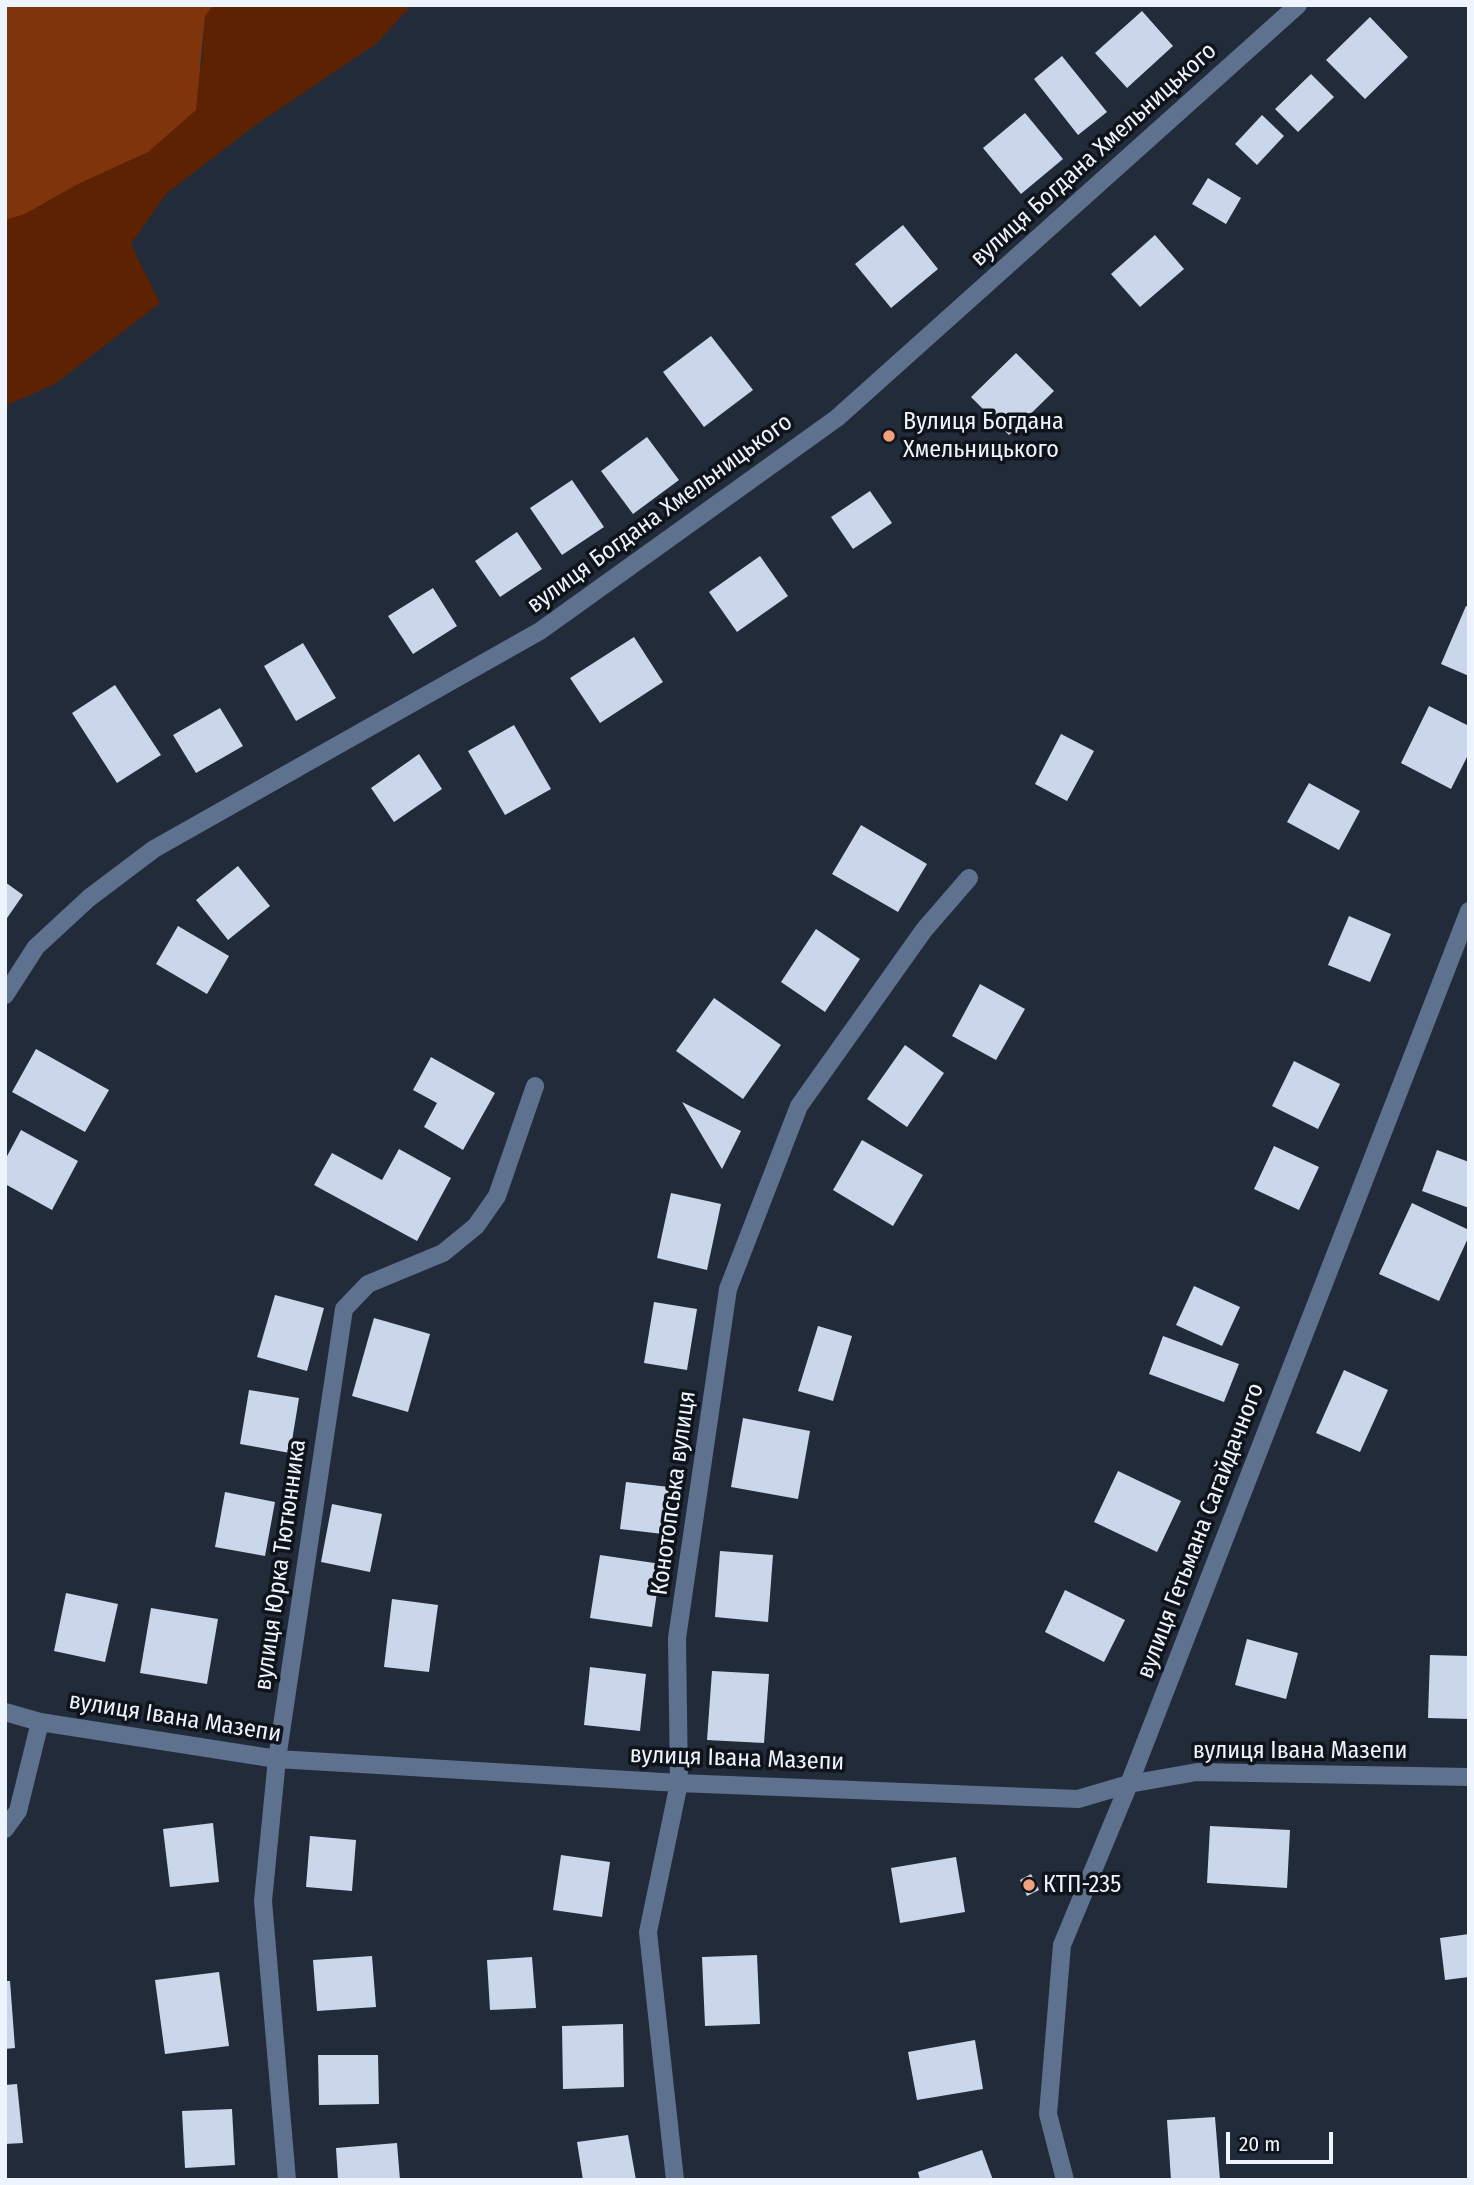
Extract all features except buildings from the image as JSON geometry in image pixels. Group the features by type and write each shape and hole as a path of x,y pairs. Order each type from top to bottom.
{"street":[{"name":"вулиця Богдана Хмельницького","path":"5,995 36,947 89,898 154,849 540,631 837,418 1298,5"},
{"name":"Конотопська вулиця","path":"675,2180 648,1932 679,1783 677,1638 728,1289 799,1106 924,930 969,878"},
{"name":"вулиця Гетьмана Сагайдачного","path":"1065,2180 1048,2114 1062,1945 1129,1784 1469,911"},
{"name":"вулиця Юрка Тютюнника","path":"287,2180 262,1901 277,1759 344,1309 368,1284 443,1253 476,1226 497,1196 536,1086"},
{"name":"вулиця Івана Мазепи","path":"5,1712 40,1722 277,1759 679,1783 1078,1799 1129,1784 1197,1772 1469,1777"},
{"path":"5,1829 18,1811 40,1722"}],"shaded area":[{"path":"5,5 213,5 205,16 196,110 148,152 78,184 25,214 5,220"},
{"path":"213,5 412,5 376,44 257,124 166,194 131,244 160,303 55,384 5,406 5,220 34,208 87,175 135,132 202,65 205,15"}],"place":[{"name":"Вулиця Богдана Хмельницького","path":"889,436"},
{"name":"КТП-235","path":"1029,1885"}]}
